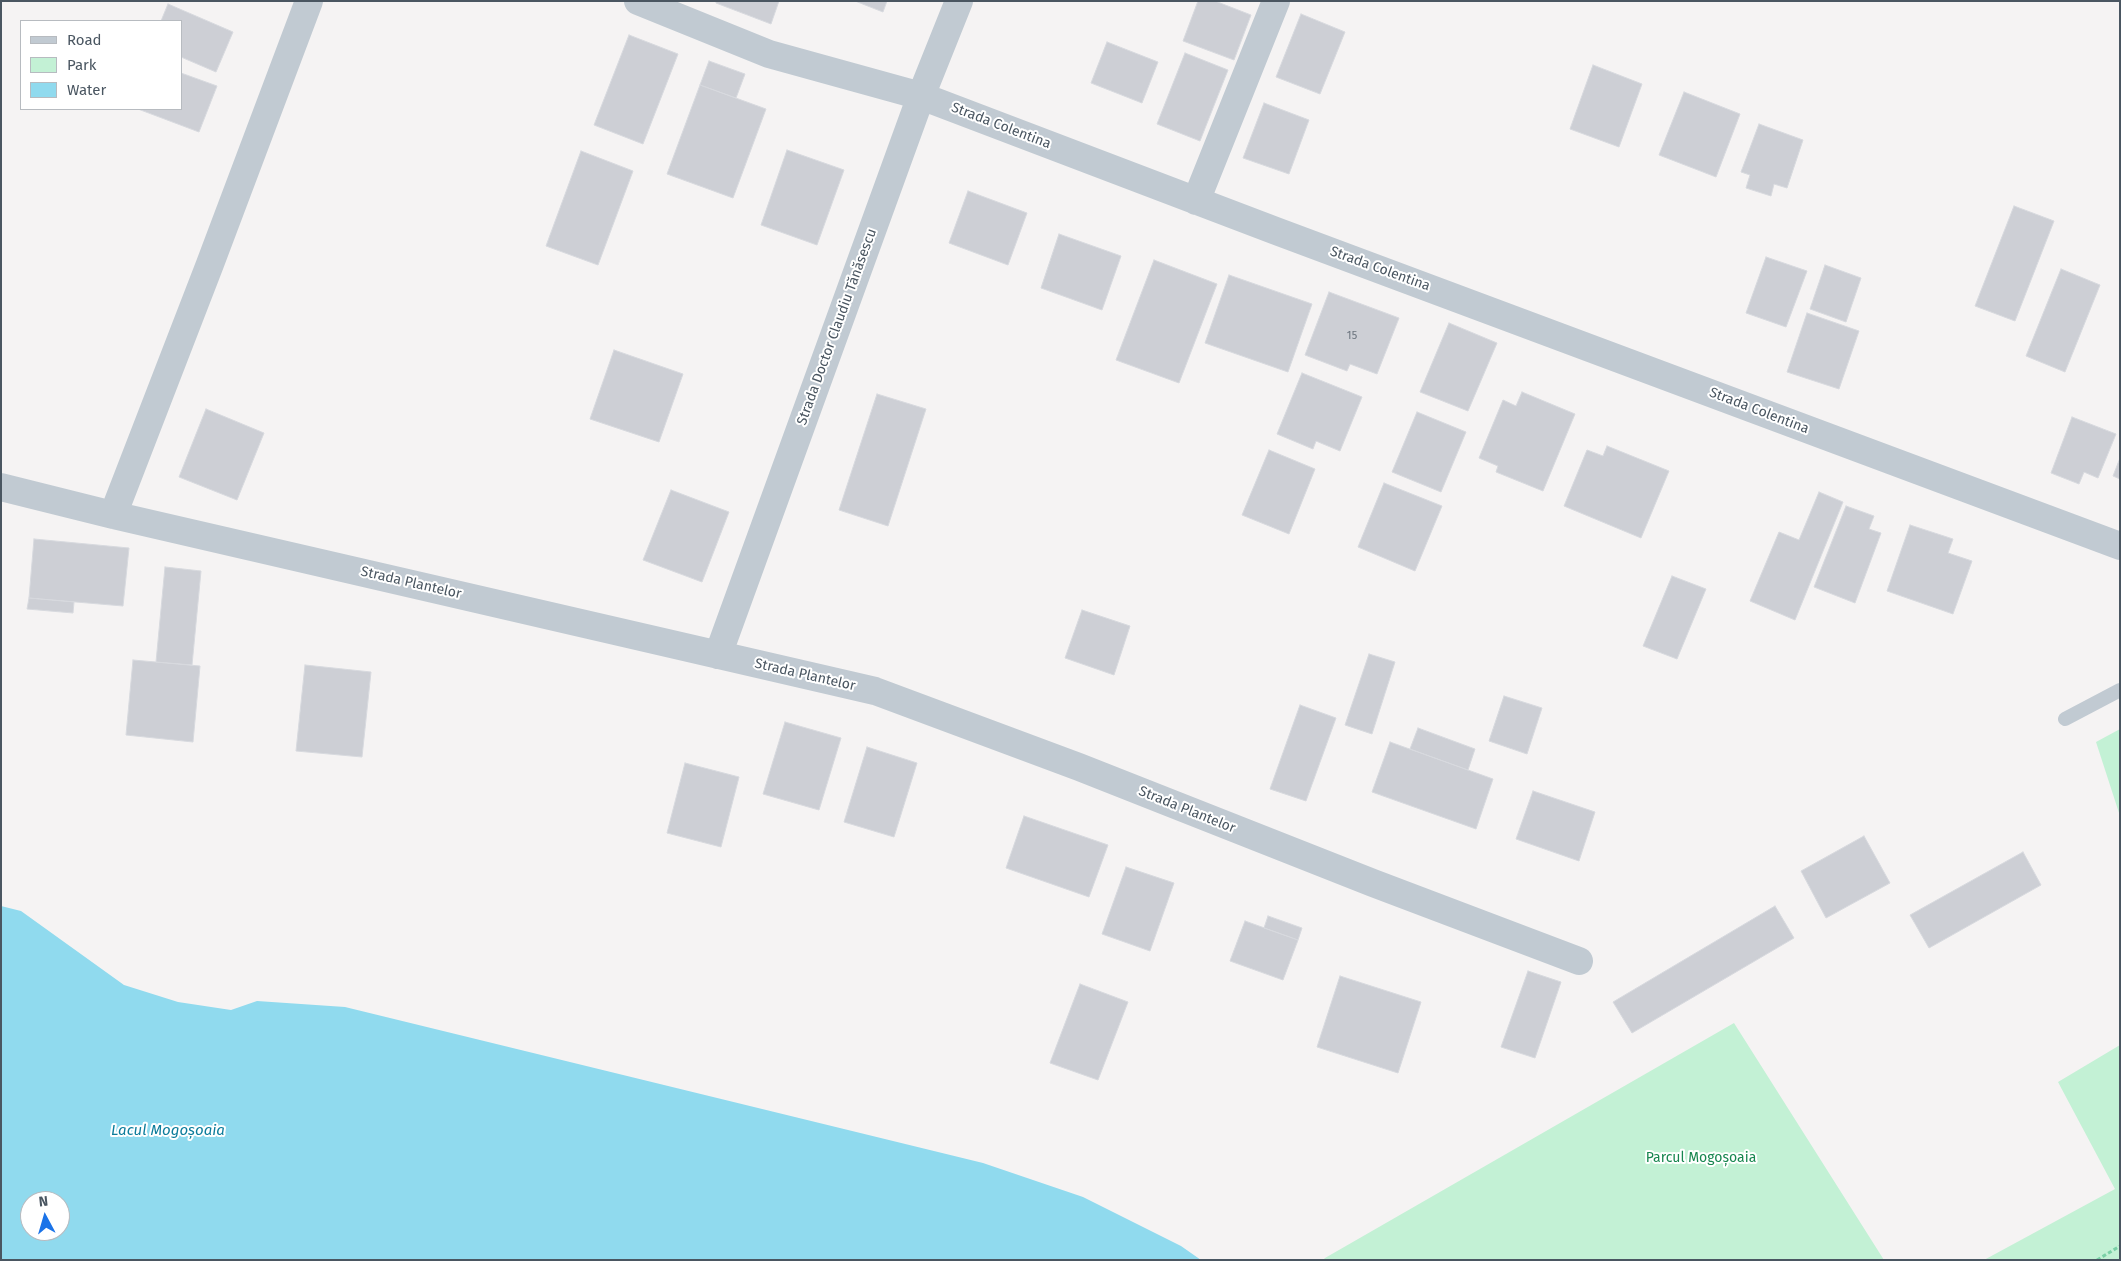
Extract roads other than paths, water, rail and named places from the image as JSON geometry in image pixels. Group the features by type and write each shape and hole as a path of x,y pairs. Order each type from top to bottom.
{"street":[{"path":"113,515 309,1"},
{"name":"Strada Colentina","path":"638,1 769,54 921,96 1196,201 2120,546"},
{"name":"Strada Doctor Claudiu Tănăsescu","path":"718,654 921,96 959,1"},
{"path":"1196,201 1276,1"},
{"name":"Strada Plantelor","path":"1,487 113,515 875,691 1079,767 1373,883 1579,961"}],"lane":[{"path":"2065,719 2120,690"}],"water":[{"name":"Lacul Mogoșoaia","path":"1,906 21,911 124,985 178,1002 231,1010 257,1001 345,1007 983,1163 1083,1197 1181,1246 1201,1260 1,1260"}],"park label":[{"name":"Parcul Mogoșoaia","path":"1701,1158"}]}
